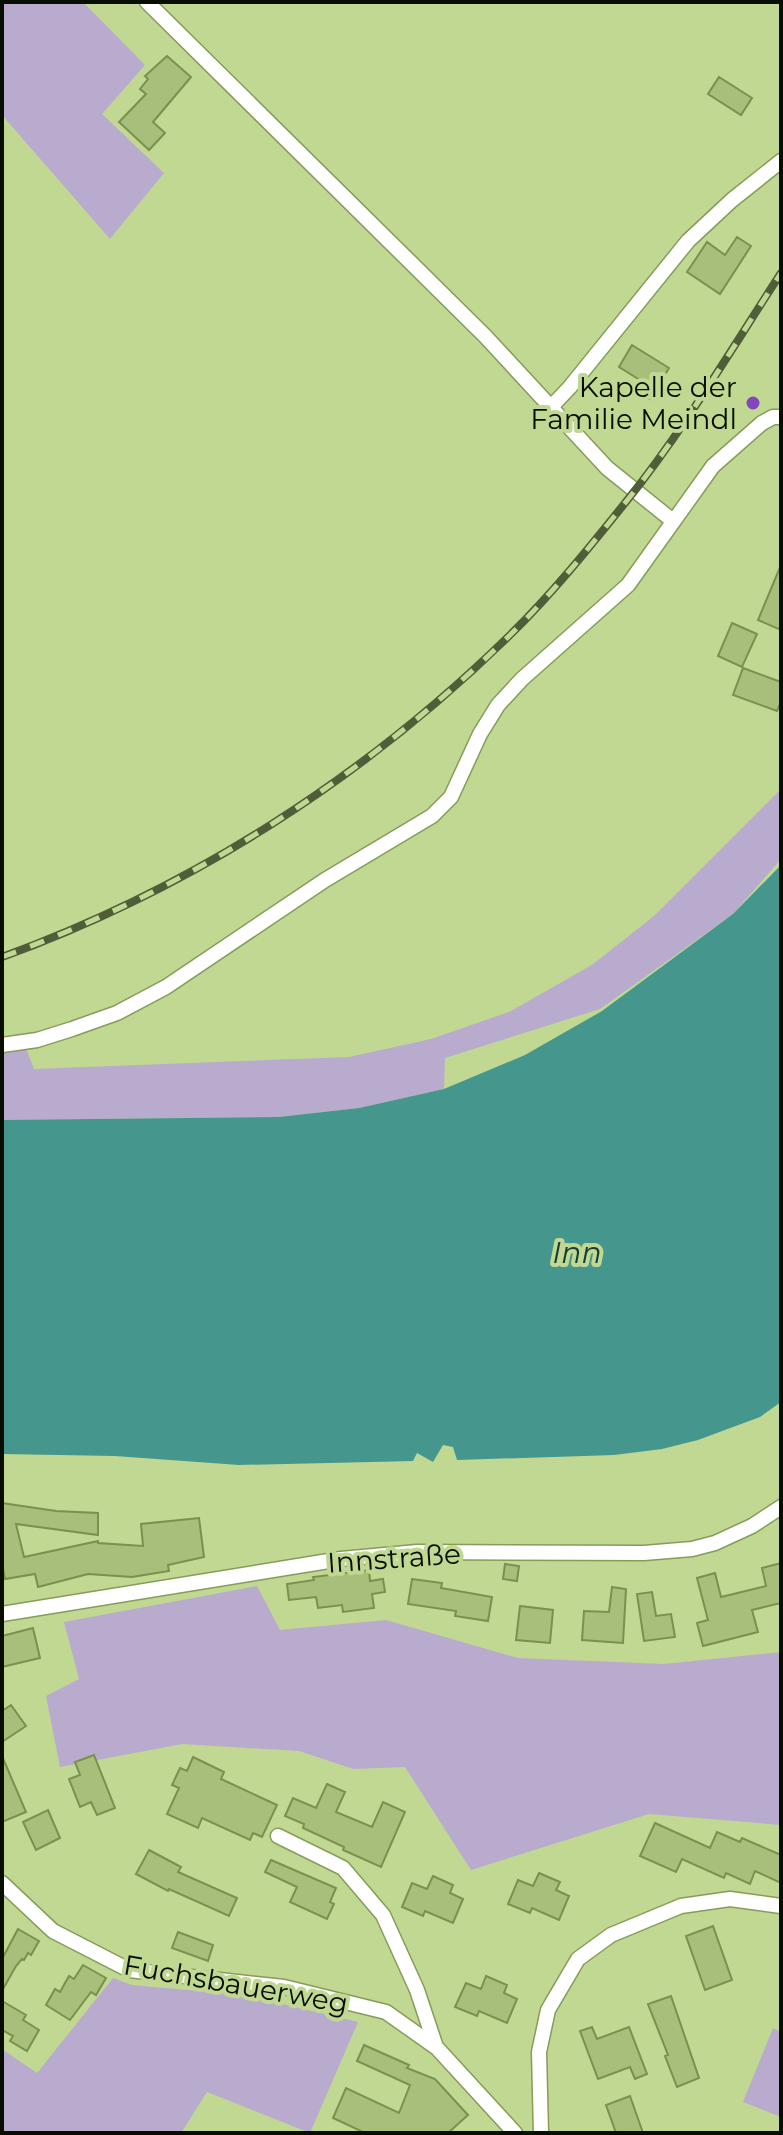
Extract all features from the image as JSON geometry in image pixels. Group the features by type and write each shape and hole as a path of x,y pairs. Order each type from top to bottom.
{"street":[{"path":"147,2 485,336 607,468 673,521"},
{"path":"552,406 688,241 781,161"},
{"path":"2,1045 37,1040 72,1029 117,1013 142,1000 263,924 325,880 432,816 451,797 480,734 498,705 522,679 628,585 713,466 762,423 773,417 781,417"},
{"name":"Innstraße","path":"2,1614 341,1559 417,1552 644,1553 692,1549 715,1543 752,1526 781,1507"},
{"name":"Fuchsbauerweg","path":"278,1836 343,1868 383,1915 417,1990 437,2048"},
{"name":"Fuchsbauerweg","path":"2,1883 53,1931 129,1970 284,1987 386,2012 437,2048 515,2133"},
{"path":"541,2133 539,2052 548,2010 578,1959 611,1935 681,1906 730,1899 781,1906"}],"shaded area":[{"path":"2,2 83,2 145,65 102,114 164,173 110,239 2,115"},
{"path":"781,789 781,859 733,914 600,1009 445,1058 444,1089 359,1108 279,1117 2,1120 2,1049 26,1048 34,1069 349,1057 431,1039 509,1012 592,965 654,916"},
{"path":"257,1586 280,1630 386,1620 518,1658 664,1664 781,1652 781,1825 649,1814 471,1870 405,1767 353,1769 299,1751 182,1744 60,1767 46,1696 79,1679 64,1622"},
{"path":"113,1978 132,1985 245,1995 358,2022 310,2133 207,2092 181,2133 2,2133 2,2049 37,2073"},
{"path":"773,2028 781,2032 781,2117 743,2102"}],"water":[{"name":"Inn","path":"781,865 781,1402 760,1417 698,1440 662,1449 614,1455 457,1460 453,1447 443,1445 433,1462 417,1453 413,1461 239,1465 115,1456 2,1454 2,1120 279,1117 359,1108 444,1089 525,1055 602,1011 733,914"}],"building":[{"path":"167,56 191,77 153,122 165,133 149,150 119,122 146,94 140,89 148,79 145,76"},
{"path":"719,77 752,98 741,115 708,94"},
{"path":"737,237 751,246 720,294 687,272 707,242 725,255"},
{"path":"632,345 669,368 650,399 637,391 643,382 619,367"},
{"path":"781,565 781,630 758,620"},
{"path":"732,623 757,634 742,667 718,656"},
{"path":"743,668 781,682 781,701 777,711 733,695"},
{"path":"2,1503 98,1513 98,1535 16,1524 24,1557 98,1541 143,1546 141,1524 199,1518 204,1557 168,1565 169,1571 132,1577 88,1574 38,1587 35,1574 5,1579 2,1564"},
{"path":"781,1563 781,1603 752,1610 758,1632 703,1646 697,1623 708,1620 697,1578 715,1573 721,1597 766,1586 762,1568"},
{"path":"505,1564 519,1566 517,1581 503,1579"},
{"path":"369,1570 370,1581 383,1579 385,1592 372,1594 374,1608 343,1612 342,1605 318,1608 316,1597 289,1600 287,1584 314,1580 313,1577"},
{"path":"412,1579 442,1583 441,1588 492,1597 488,1621 455,1616 456,1611 408,1604"},
{"path":"612,1587 626,1589 623,1643 582,1640 584,1611 609,1612"},
{"path":"652,1592 656,1616 671,1614 675,1637 644,1641 637,1594"},
{"path":"520,1606 553,1610 550,1643 516,1640"},
{"path":"33,1628 40,1658 2,1667 2,1636"},
{"path":"11,1705 26,1726 2,1742 2,1711"},
{"path":"94,1755 115,1808 97,1815 91,1802 80,1807 69,1779 80,1775 75,1762"},
{"path":"2,1756 26,1812 2,1822"},
{"path":"193,1757 224,1772 221,1779 277,1805 262,1837 253,1833 250,1840 202,1818 198,1828 167,1814 179,1788 172,1785 180,1768 187,1771"},
{"path":"327,1784 345,1792 336,1812 372,1827 383,1802 405,1812 381,1867 343,1850 344,1847 285,1816 293,1798 316,1808"},
{"path":"48,1810 60,1838 36,1850 23,1822"},
{"path":"655,1823 710,1848 717,1832 740,1842 742,1838 781,1855 781,1883 755,1871 750,1884 726,1873 724,1878 682,1859 676,1872 640,1856"},
{"path":"149,1850 181,1867 178,1872 237,1898 229,1916 136,1874"},
{"path":"271,1860 336,1888 330,1902 334,1904 327,1919 290,1902 297,1887 265,1872"},
{"path":"539,1873 560,1882 556,1890 569,1896 559,1920 532,1908 530,1913 508,1904 518,1880 533,1886"},
{"path":"433,1876 453,1885 450,1893 463,1899 453,1923 425,1911 423,1916 402,1907 412,1883 427,1889"},
{"path":"713,1926 732,1980 705,1990 686,1936"},
{"path":"18,1929 39,1941 31,1955 28,1953 16,1966 2,1991 2,1959"},
{"path":"178,1932 213,1945 208,1961 172,1948"},
{"path":"83,1965 106,1978 96,1995 91,1992 70,2020 46,2005 55,1989 60,1992 69,1976 74,1979"},
{"path":"486,1976 507,1985 504,1993 517,1999 507,2023 479,2011 477,2016 455,2007 466,1983 481,1989"},
{"path":"671,1996 699,2078 677,2087 648,2004"},
{"path":"2,2001 26,2015 23,2020 39,2030 27,2051 10,2041 13,2036 2,2030"},
{"path":"592,2027 597,2039 629,2027 647,2074 635,2079 630,2067 598,2079 580,2031"},
{"path":"364,2045 435,2079 468,2115 448,2133 365,2133 333,2118 346,2088 399,2113 410,2085 357,2061"},
{"path":"630,2096 643,2133 616,2133 606,2105"}],"railway":[{"path":"2,957 141,898 208,862 336,781 454,687 540,604 625,503 687,419 781,273"}],"place":[{"name":"Kapelle der Familie Meindl","path":"753,403"}]}
